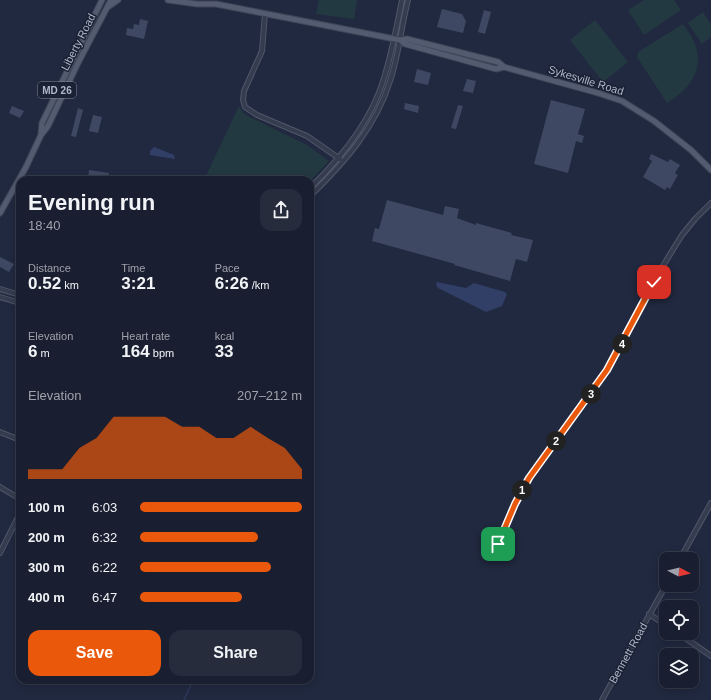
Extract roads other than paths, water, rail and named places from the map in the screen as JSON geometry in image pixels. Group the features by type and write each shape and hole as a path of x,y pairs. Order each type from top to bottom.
{"main road":[{"name":"Liberty Road","path":"41,135 42,123 102,0"},
{"name":"Liberty Road","path":"21,176 41,135 48,126 78,63 111,0"},
{"path":"106,9 118,0"},
{"name":"Sykesville Road","path":"168,0 197,4 216,4"},
{"name":"Sykesville Road","path":"204,0 216,4 397,39 407,39 498,62 504,67 622,101 654,121 691,150 711,170"},
{"name":"Liberty Road","path":"0,213 16,185"}],"street":[{"path":"314,192 331,177 344,162 370,124 382,102 391,81 402,0"},
{"path":"314,184 339,158 351,142 376,99 397,39 407,1"},
{"path":"265,13 262,51 244,91 243,100 245,107 257,115 307,136 344,162"},
{"path":"494,551 515,504 529,478 607,370 661,268 682,235 694,219 711,203"},
{"path":"0,289 16,294"},
{"path":"0,297 16,302"},
{"path":"0,432 16,438"},
{"path":"0,487 16,497"},
{"path":"684,552 711,503"},
{"path":"0,553 16,521"},
{"name":"Bennett Road","path":"602,700 662,592"},
{"path":"650,614 659,620"},
{"path":"688,640 711,656"}],"water":[{"path":"154,147 174,155 175,159 150,155 150,151"},
{"path":"437,282 466,288 474,283 505,292 507,294 502,306 486,312 438,288 436,285"}],"waterway":[{"path":"184,700 191,684"}]}
